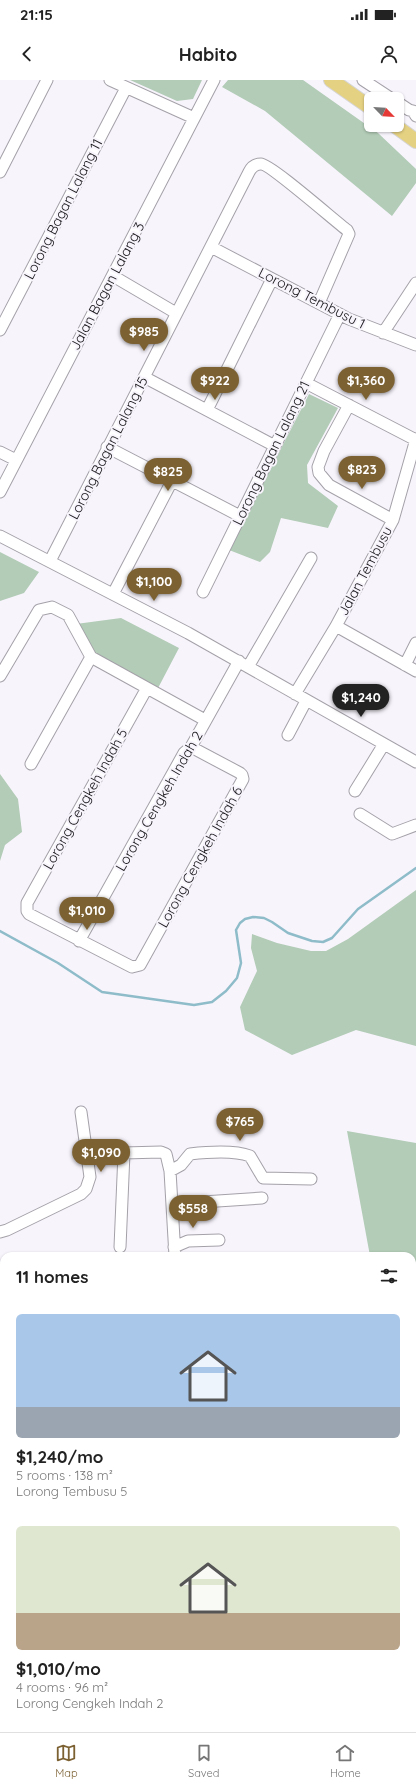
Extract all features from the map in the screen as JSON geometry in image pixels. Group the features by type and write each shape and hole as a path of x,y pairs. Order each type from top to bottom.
{"main road":[{"path":"335,81 364,103"},
{"path":"404,131 416,139"}],"street":[{"path":"0,172 47,80"},
{"path":"110,80 194,118"},
{"name":"Jalan Bagan Lalang 3","path":"0,492 214,80"},
{"path":"363,80 381,92"},
{"name":"Lorong Bagan Lalang 11","path":"0,330 126,88"},
{"path":"404,107 409,110 415,111"},
{"name":"Lorong Bagan Lalang 15","path":"50,561 107,447 252,167 259,164 265,165 347,230 350,234 319,303"},
{"name":"Lorong Tembusu 1","path":"211,247 340,314 383,333 416,344"},
{"path":"113,276 176,313"},
{"path":"207,410 272,279"},
{"path":"383,333 416,283"},
{"name":"Lorong Bagan Lalang 21","path":"203,592 340,314"},
{"path":"144,377 275,446"},
{"path":"306,383 416,440"},
{"path":"349,405 324,451 318,467 319,473 329,485 393,520"},
{"name":"Jalan Tembusu","path":"295,694 336,626 393,520 416,440"},
{"path":"107,447 240,516"},
{"path":"0,452 16,460"},
{"path":"113,594 172,480"},
{"path":"0,536 188,633 416,762"},
{"name":"Lorong Cengkeh Indah 2","path":"80,941 184,753 190,747 205,720 311,558"},
{"path":"0,676 39,610 52,607 68,616 91,657 205,720"},
{"path":"336,626 416,671"},
{"path":"405,665 416,643"},
{"path":"31,764 91,657"},
{"name":"Lorong Cengkeh Indah 5","path":"80,941 32,917 27,911 27,903 147,688"},
{"path":"288,735 306,700"},
{"path":"356,791 384,744"},
{"name":"Lorong Cengkeh Indah 6","path":"80,941 136,967 144,959 243,779 240,773 190,747"},
{"path":"360,814 392,834 416,825"},
{"path":"0,1232 81,1194 86,1189 90,1177 81,1112"},
{"path":"86,1154 161,1152 166,1154 170,1171 174,1252"},
{"path":"170,1171 181,1165 190,1154 207,1152 242,1153 250,1156 263,1178 311,1178"},
{"path":"120,1247 124,1153"},
{"path":"172,1204 262,1198"},
{"path":"174,1252 188,1241 219,1240"}],"green space":[{"path":"130,80 202,80 193,99 177,101"},
{"path":"228,80 303,80 364,123 364,132 378,133 416,169 416,183 392,216 265,111 222,87"},
{"path":"309,394 338,408 307,465 308,483 338,506 328,528 281,518 270,552 260,562 229,550"},
{"path":"0,552 39,572 24,593 0,601"},
{"path":"121,618 179,648 157,690 94,655 76,624"},
{"path":"0,774 18,799 22,832 5,845 0,861"},
{"path":"416,890 416,1046 356,1030 292,1055 245,1030 240,1007 257,971 251,948 252,934 277,943 311,951 326,951 348,939"},
{"path":"347,1131 416,1143 416,1252 369,1252"}],"waterway":[{"path":"0,931 58,963 102,992 194,1005 212,1002 226,991 237,978 241,963 236,930 240,923 245,919 253,917 264,918 288,933 312,941 323,942 332,938 358,909 416,868"}]}
